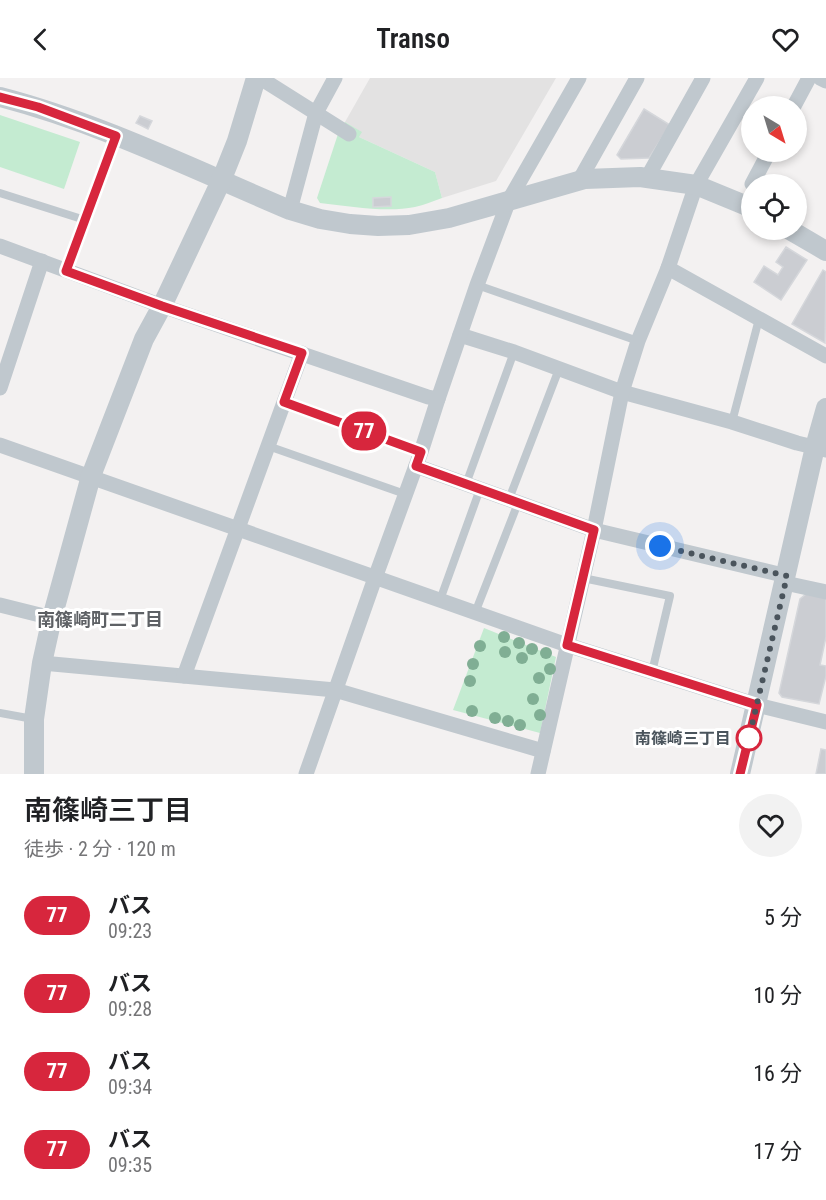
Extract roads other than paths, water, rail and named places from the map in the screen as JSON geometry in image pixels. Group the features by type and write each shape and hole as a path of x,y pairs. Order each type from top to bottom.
{"street":[{"path":"34,774 34,719 42,663 91,476 144,339 221,181 258,78 349,134"},
{"path":"290,210 316,113 335,78"},
{"path":"306,774 477,285 509,200 579,78"},
{"path":"579,181 637,78"},
{"path":"647,178 703,78"},
{"path":"537,774 594,530 622,392 638,341 668,268 696,185 756,78"},
{"path":"799,96 809,78"},
{"path":"820,78 826,81"},
{"path":"0,97 38,107 116,136 290,210 320,219 350,224 409,225 449,218 585,179 647,178 696,185 741,203"},
{"path":"807,240 826,251"},
{"path":"0,246 162,306 438,399"},
{"path":"0,388 42,261"},
{"path":"668,268 826,356"},
{"path":"460,335 514,352 622,392 820,449"},
{"path":"184,676 302,353"},
{"path":"740,774 786,579 820,449 826,408"},
{"path":"0,445 567,645 757,705 826,722"},
{"path":"418,459 473,486 594,530 786,579 826,592"},
{"path":"0,605 52,618"},
{"path":"42,663 335,690 543,751"}],"lane":[{"path":"66,271 116,136"},
{"path":"0,193 85,220"},
{"path":"477,285 638,341"},
{"path":"732,422 759,319"},
{"path":"440,600 514,352"},
{"path":"475,613 559,369"},
{"path":"284,402 418,459"},
{"path":"268,446 405,494"},
{"path":"583,578 670,596 652,672"},
{"path":"0,713 34,719"}],"place":[{"name":"南篠崎三丁目","path":"749,738"}],"district":[{"name":"南篠崎町二丁目","path":"100,620"}]}
